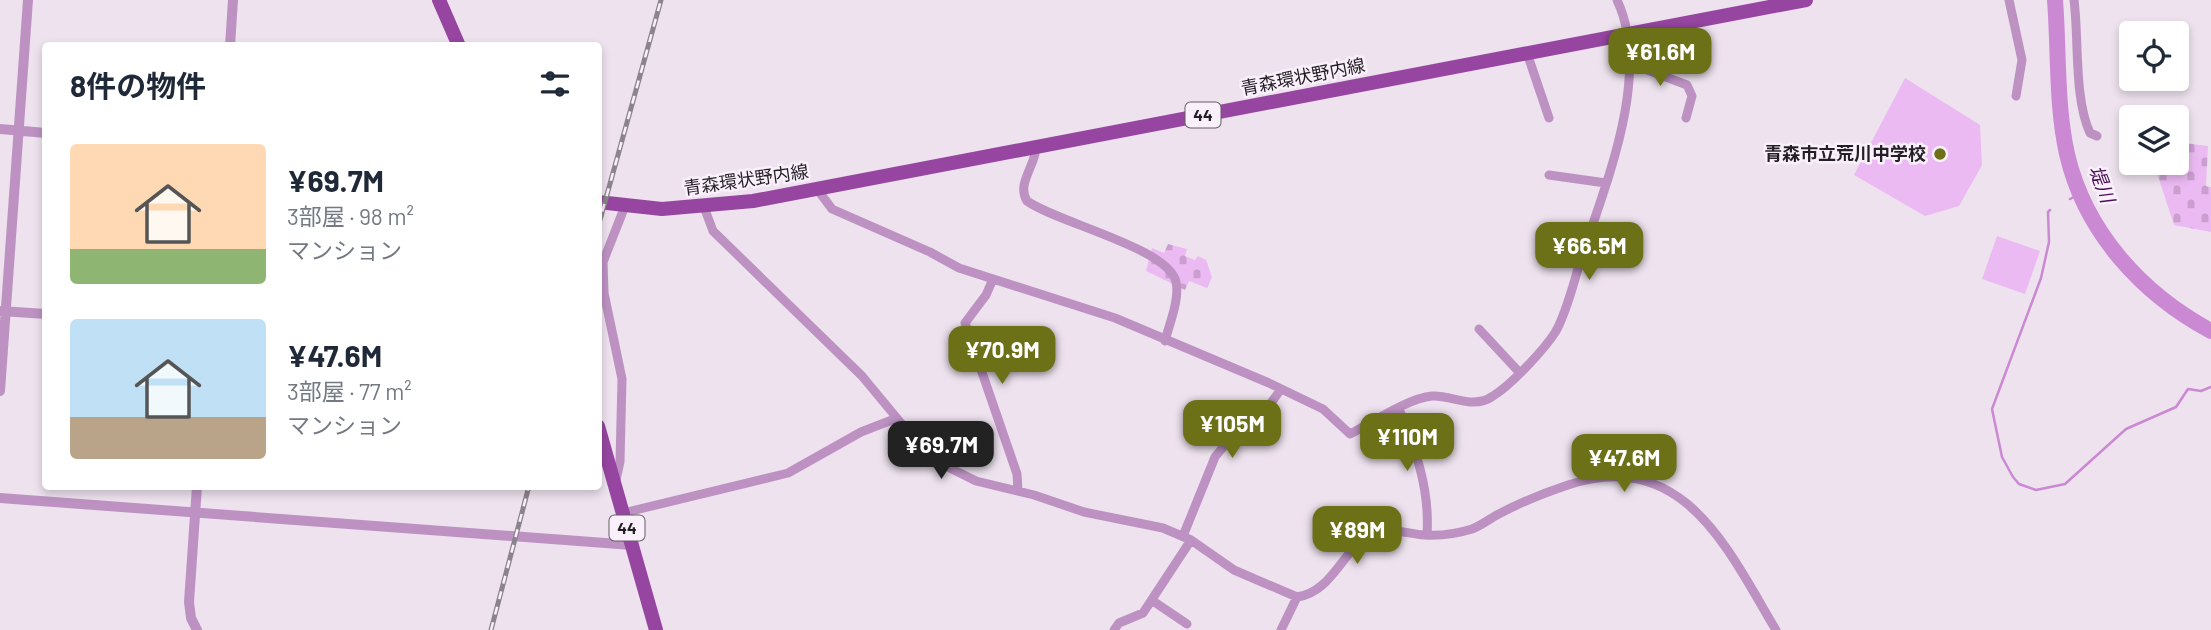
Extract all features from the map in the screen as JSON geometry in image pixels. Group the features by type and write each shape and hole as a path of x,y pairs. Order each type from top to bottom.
{"main road":[{"path":"439,0 456,42"},
{"name":"青森環状野内線","path":"602,203 625,206 704,208 817,189 1806,0"},
{"name":"44","path":"602,440 656,630"}],"street":[{"path":"0,391 3,311 28,0"},
{"path":"230,42 233,0"},
{"path":"817,189 831,209 930,252 959,268 1115,318 1280,388 1323,410 1350,434 1430,396 1466,402 1487,399 1519,372 1556,331 1606,183 1623,117 1629,63 1629,33 1617,0"},
{"path":"2009,0 2022,61 2017,96"},
{"path":"2074,0 2081,95 2087,126 2090,133 2097,136"},
{"path":"1527,53 1549,118"},
{"path":"1629,63 1687,85 1692,96 1686,118"},
{"path":"0,129 42,133"},
{"path":"1036,147 1024,183 1023,195 1027,201 1076,225 1149,253 1174,276 1177,289 1166,341"},
{"path":"1549,175 1606,183"},
{"path":"615,486 620,462 622,379 604,293 603,262 625,206"},
{"path":"704,208 713,231 862,376 920,446 957,472 1084,512 1142,522 1187,538 1234,570 1297,597"},
{"path":"993,279 986,295 965,323 1017,474 1018,491"},
{"path":"3,311 42,314"},
{"path":"1479,329 1519,372"},
{"path":"1114,630 1119,623 1143,613 1153,601 1187,538 1215,457 1224,446 1251,431 1280,388"},
{"path":"1399,410 1424,476 1428,499 1427,535"},
{"path":"623,513 788,472 862,432 897,418"},
{"path":"1280,630 1297,597 1326,583 1348,554 1374,533 1386,530 1427,535 1451,534 1475,528 1548,492 1581,481 1621,479 1647,483 1676,495 1707,520 1776,630"},
{"path":"197,490 189,603 191,618 197,630"},
{"path":"0,498 632,545"},
{"path":"1153,601 1187,624"}],"green space":[{"path":"1905,78 1980,125 1982,165 1959,206 1925,216 1854,175"},
{"path":"2189,144 2208,146 2206,186 2211,187 2211,232 2174,225 2158,175 2189,175"},
{"path":"1997,236 2040,251 2025,294 1982,279"},
{"path":"1168,244 1187,249 1185,256 1195,260 1198,256 1206,260 1212,277 1207,288 1189,281 1185,290 1146,271 1152,248 1164,253"}],"waterway":[{"name":"堤川","path":"2055,0 2063,135 2076,182 2087,209 2102,235 2140,279 2162,299 2211,331"},
{"path":"2070,199 2080,194"},
{"path":"2050,210 2049,242 2041,278 1992,409 2002,457 2019,484 2036,490 2065,484 2126,429 2176,407 2188,389 2201,391 2211,387"}],"railway":[{"path":"602,213 661,0"},
{"path":"491,630 528,490"}],"place":[{"name":"青森市立荒川中学校","path":"1940,154"}]}
